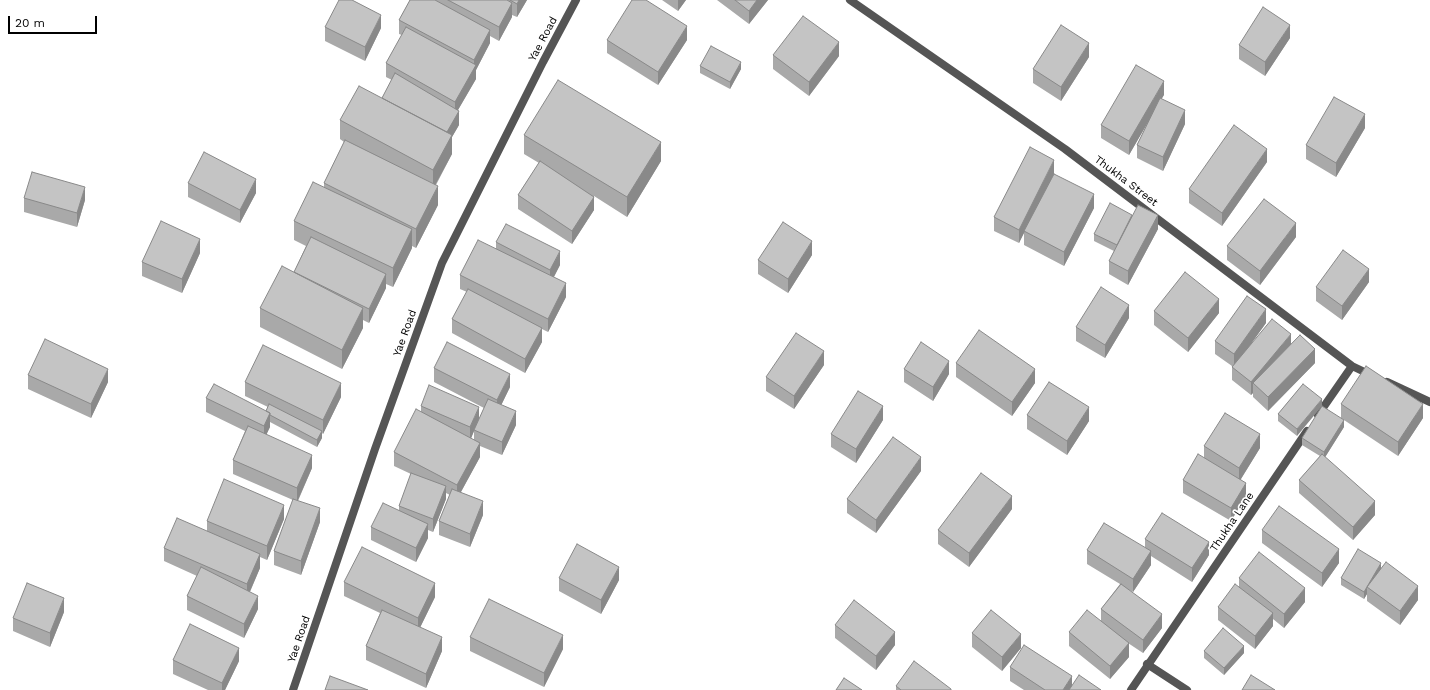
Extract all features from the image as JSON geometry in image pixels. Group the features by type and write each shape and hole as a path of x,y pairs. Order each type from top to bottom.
{"street":[{"name":"Yae Road","path":"294,690 375,449 442,263 543,62 576,0"},
{"name":"Thukha Street","path":"850,0 1065,149 1352,366 1430,402"},
{"name":"Thukha Lane","path":"1131,690 1147,664 1352,366"},
{"path":"1147,664 1187,690"}],"building":[{"path":"339,0 352,0 381,15 365,47 325,27"},
{"path":"410,0 435,0 490,30 474,60 399,20"},
{"path":"448,0 507,0 512,3 499,27"},
{"path":"510,0 519,0 517,4"},
{"path":"632,0 646,0 687,26 658,72 607,40"},
{"path":"735,0 757,0 749,11"},
{"path":"1263,7 1290,25 1265,62 1239,45"},
{"path":"803,16 839,42 809,82 773,55"},
{"path":"1061,25 1089,43 1061,87 1033,69"},
{"path":"406,27 476,65 455,102 386,63"},
{"path":"711,46 741,62 730,82 700,66"},
{"path":"1136,65 1164,81 1129,141 1101,125"},
{"path":"395,73 459,111 447,132 382,98"},
{"path":"558,80 661,142 627,197 524,135"},
{"path":"359,86 452,135 433,170 340,120"},
{"path":"1334,97 1365,114 1336,163 1306,145"},
{"path":"1160,98 1185,110 1163,157 1137,145"},
{"path":"1234,125 1267,149 1222,213 1189,189"},
{"path":"345,140 438,186 416,229 324,183"},
{"path":"1030,147 1054,160 1019,230 994,217"},
{"path":"204,152 256,179 240,210 188,183"},
{"path":"540,161 594,197 572,231 518,195"},
{"path":"32,172 85,187 77,213 24,198"},
{"path":"1054,174 1094,194 1064,252 1024,231"},
{"path":"313,182 412,229 393,268 294,221"},
{"path":"1264,199 1296,223 1260,271 1227,246"},
{"path":"1110,203 1132,215 1117,245 1094,234"},
{"path":"1138,205 1158,215 1128,271 1109,261"},
{"path":"161,221 200,239 182,279 142,262"},
{"path":"783,222 812,241 788,279 758,260"},
{"path":"506,224 560,251 550,270 496,242"},
{"path":"311,237 386,274 369,309 294,272"},
{"path":"478,240 566,283 548,319 460,275"},
{"path":"1343,250 1369,269 1342,306 1316,287"},
{"path":"282,266 363,308 342,350 260,308"},
{"path":"1185,272 1219,299 1188,338 1154,311"},
{"path":"1101,287 1129,305 1105,345 1076,327"},
{"path":"468,289 542,328 525,359 452,319"},
{"path":"1247,296 1266,309 1234,354 1215,341"},
{"path":"1272,319 1291,334 1251,382 1232,367"},
{"path":"979,330 1035,369 1012,402 956,363"},
{"path":"796,333 824,351 794,396 766,377"},
{"path":"1300,335 1315,349 1268,397 1253,383"},
{"path":"45,339 108,369 91,404 28,375"},
{"path":"447,342 510,374 497,400 434,368"},
{"path":"921,342 949,361 933,387 904,369"},
{"path":"263,345 341,383 323,420 245,382"},
{"path":"1366,366 1423,404 1398,442 1341,404"},
{"path":"1049,382 1089,407 1067,441 1027,415"},
{"path":"214,384 270,413 264,426 206,398"},
{"path":"1303,384 1322,399 1297,429 1278,414"},
{"path":"429,385 479,407 470,427 421,406"},
{"path":"858,391 883,406 856,449 831,434"},
{"path":"488,399 516,411 502,442 474,430"},
{"path":"269,404 322,431 317,440 270,415 270,413 266,411"},
{"path":"1322,406 1344,420 1324,452 1302,438"},
{"path":"416,409 480,443 457,485 394,452"},
{"path":"1225,413 1260,434 1239,468 1204,446"},
{"path":"248,426 312,455 297,488 233,460"},
{"path":"893,437 921,457 876,520 847,499"},
{"path":"1198,454 1246,483 1231,508 1183,480"},
{"path":"1322,454 1375,501 1353,527 1299,480"},
{"path":"411,473 446,486 433,519 399,506"},
{"path":"981,473 1012,496 969,553 938,530"},
{"path":"224,479 284,505 267,546 207,521"},
{"path":"452,489 483,501 470,534 439,521"},
{"path":"293,499 320,508 301,561 274,551"},
{"path":"383,503 428,524 416,548 371,527"},
{"path":"1279,506 1339,549 1322,573 1262,530"},
{"path":"1162,513 1209,542 1192,568 1145,539"},
{"path":"177,518 260,554 247,584 164,548"},
{"path":"1104,523 1151,551 1133,579 1087,550"},
{"path":"577,544 619,567 601,600 559,578"},
{"path":"362,547 435,583 418,618 344,582"},
{"path":"1358,549 1381,563 1364,592 1341,578"},
{"path":"1259,552 1305,588 1284,614 1239,578"},
{"path":"1386,562 1418,586 1400,611 1367,587"},
{"path":"201,567 258,596 244,624 187,596"},
{"path":"27,583 64,598 50,633 13,618"},
{"path":"1121,584 1162,614 1143,640 1101,609"},
{"path":"1235,584 1273,613 1255,636 1218,607"},
{"path":"489,599 563,635 544,673 470,637"},
{"path":"854,600 895,632 876,656 835,625"},
{"path":"382,610 442,637 426,674 366,646"},
{"path":"991,610 1021,634 1002,657 972,633"},
{"path":"1087,610 1129,643 1110,666 1069,632"},
{"path":"190,624 239,648 222,683 173,660"},
{"path":"1223,628 1244,646 1224,668 1204,651"},
{"path":"1024,645 1072,676 1063,690 1045,690 1010,667"},
{"path":"914,661 951,690 901,690 896,686"},
{"path":"1079,675 1101,690 1069,690"},
{"path":"1251,675 1275,690 1242,690"},
{"path":"330,676 368,690 325,690"},
{"path":"844,678 862,690 836,690"}]}
